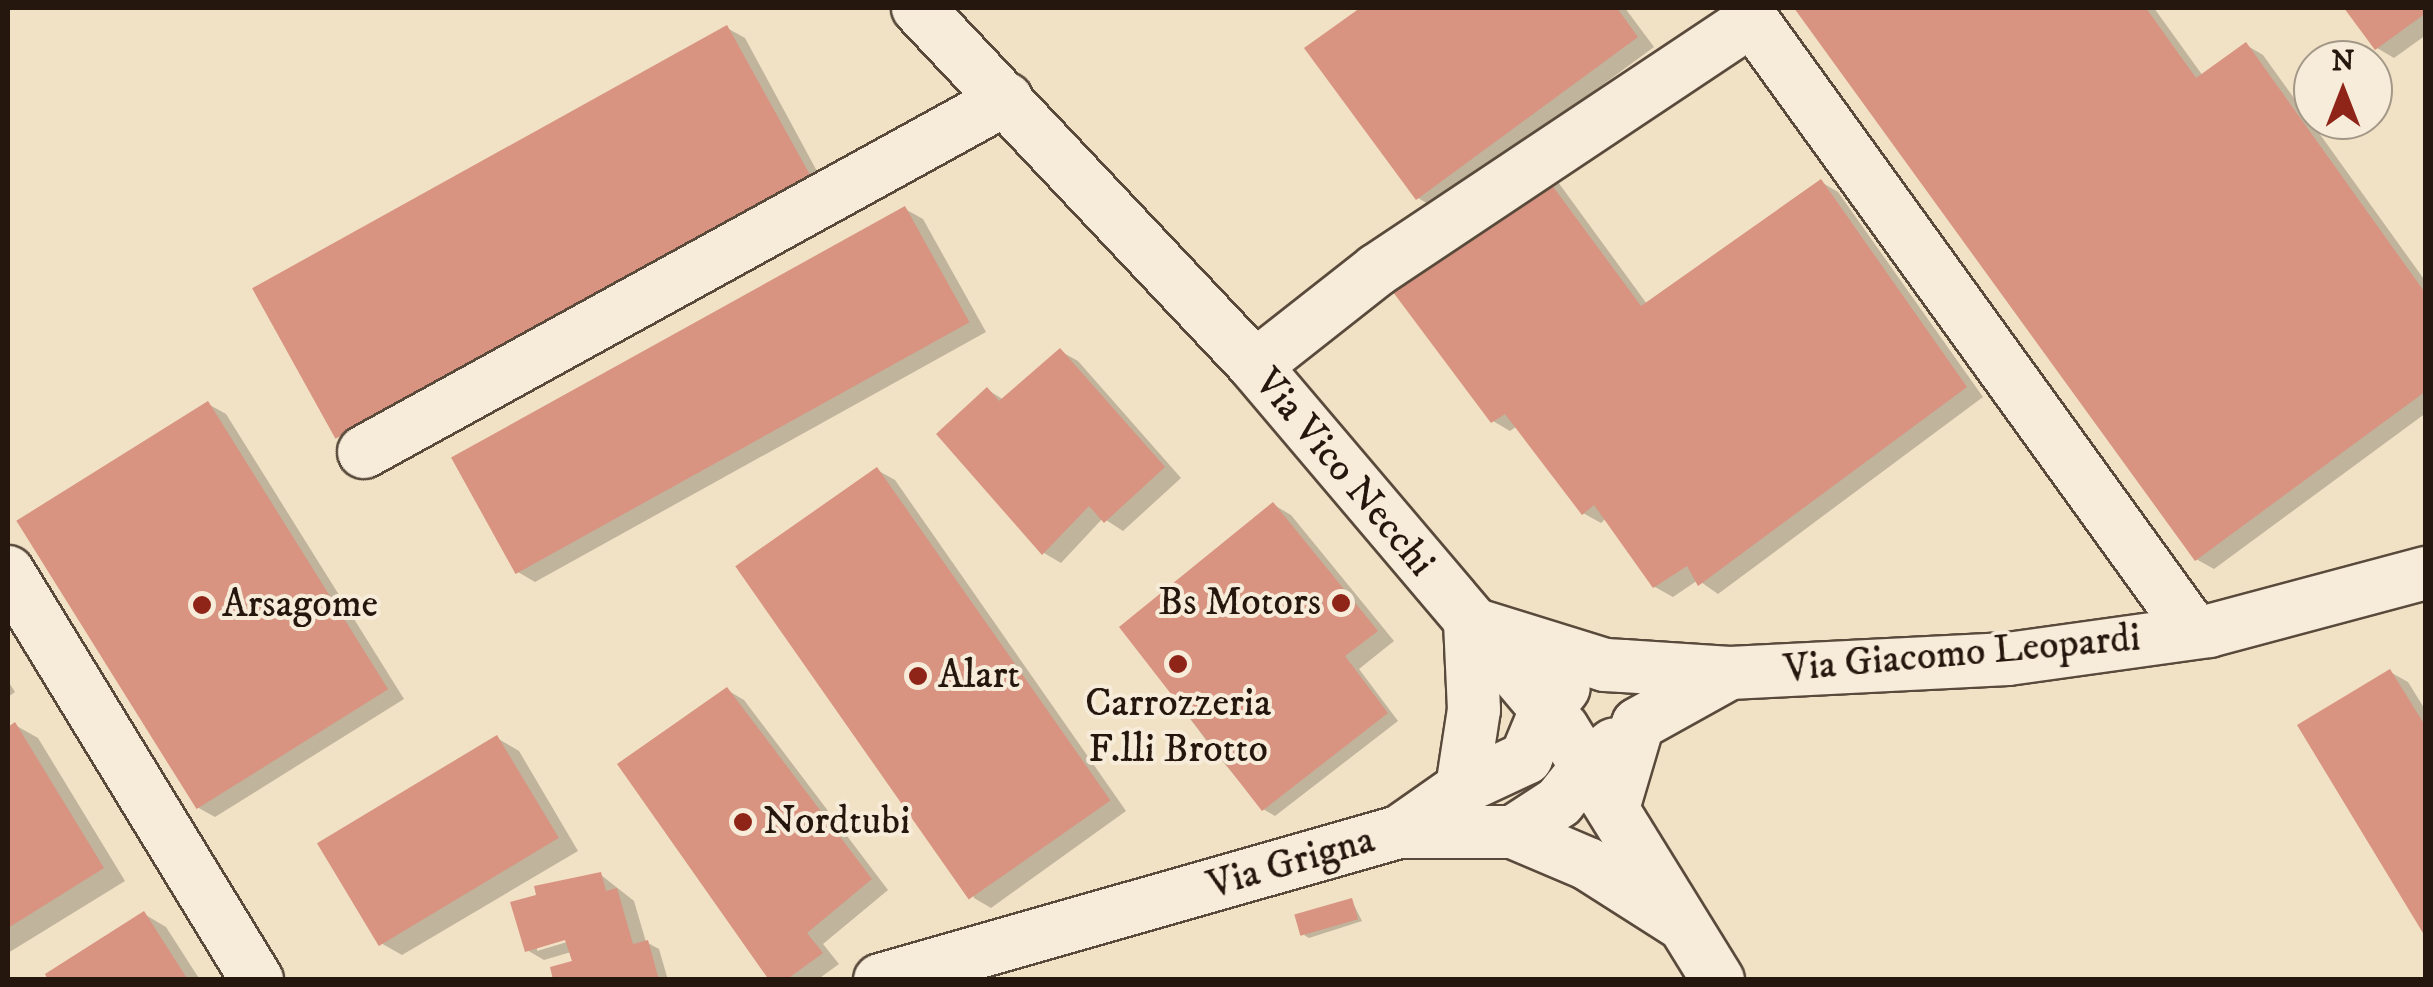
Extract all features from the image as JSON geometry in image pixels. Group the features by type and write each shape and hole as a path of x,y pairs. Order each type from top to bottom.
{"street":[{"name":"Via Vico Necchi","path":"918,8 1254,366 1546,710 1601,786 1718,980"},
{"path":"1254,366 1377,270 1752,20 2194,632"},
{"path":"364,452 1006,99"},
{"path":"8,572 258,980"},
{"name":"Via Giacomo Leopardi","path":"1470,623 1604,665 1730,673 2008,659 2194,632 2426,573"},
{"path":"1462,788 1474,710 1470,623"},
{"path":"1399,832 1462,788 1526,758 1546,710 1567,684 1604,665"},
{"path":"1514,832 1559,802 1601,786 1638,724 1730,673"},
{"path":"1526,758 1601,786"},
{"name":"Via Grigna","path":"880,980 1399,832 1514,832 1588,864 1688,928"}],"building":[{"path":"1360,8 1617,8 1638,37 1416,200 1304,48"},
{"path":"1794,8 2146,8 2196,78 2246,42 2293,108 2293,140 2316,140 2426,294 2426,391 2195,561"},
{"path":"2344,8 2426,8 2426,13 2389,40 2368,40"},
{"path":"727,25 810,175 335,439 252,288"},
{"path":"1540,169 1641,306 1821,179 1967,387 1698,586 1687,566 1653,588 1594,505 1582,515 1505,414 1491,423 1387,284"},
{"path":"905,206 969,322 516,574 451,458"},
{"path":"1060,348 1165,467 1104,523 1089,506 1042,555 936,434 987,387 999,401"},
{"name":"Arsagome","path":"208,401 388,689 197,809 16,521"},
{"name":"Alart","path":"877,467 1110,800 969,900 735,566"},
{"path":"1273,502 1378,631 1345,656 1388,713 1262,811 1119,627"},
{"path":"2390,669 2426,727 2426,938 2297,725"},
{"name":"Nordtubi","path":"727,687 872,879 807,933 823,953 786,980 769,980 617,764"},
{"path":"15,722 104,868 8,928 8,727"},
{"path":"497,735 559,838 379,946 317,843"},
{"path":"601,872 606,891 617,888 633,944 648,940 659,980 553,980 550,967 572,961 565,940 525,952 510,902 536,895 534,886"},
{"path":"1352,898 1358,919 1300,936 1294,915"},
{"path":"144,911 188,980 48,980 45,974"}],"place":[{"name":"Bs Motors","path":"1341,603"},
{"name":"Arsagome","path":"202,605"},
{"name":"Carrozzeria F.lli Brotto","path":"1178,664"},
{"name":"Alart","path":"918,676"},
{"name":"Nordtubi","path":"743,822"}]}
